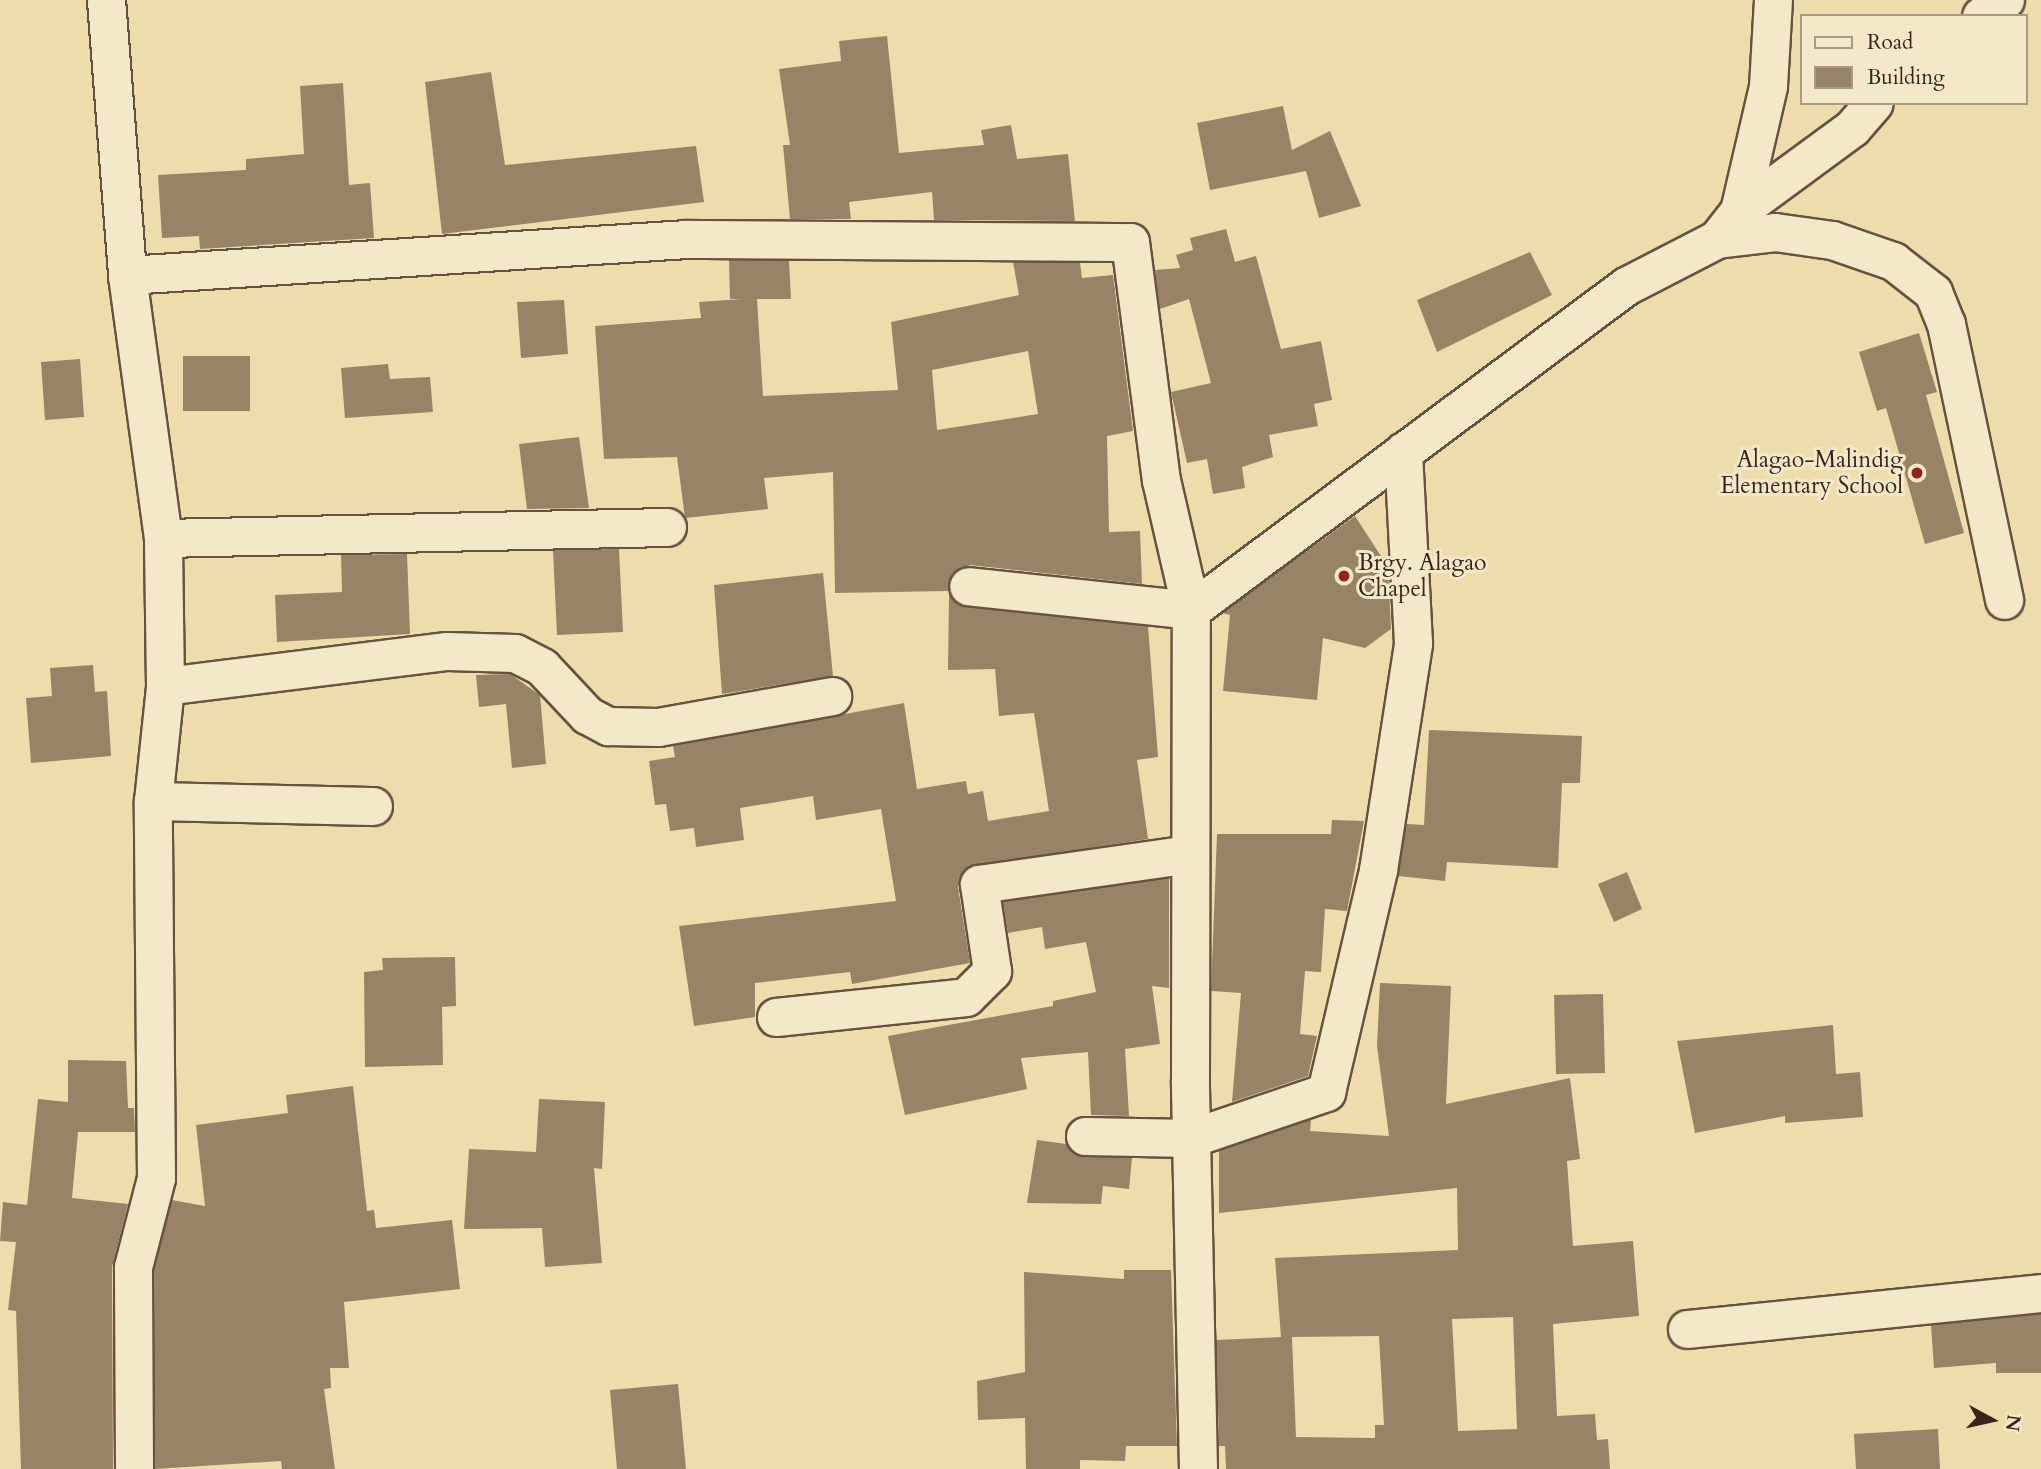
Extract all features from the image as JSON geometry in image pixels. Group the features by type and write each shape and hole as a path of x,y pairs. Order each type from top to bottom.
{"street":[{"path":"106,0 128,275 163,538 165,686 153,801 156,1178 132,1267 134,1469"},
{"path":"1728,225 1768,86 1773,0"},
{"path":"1984,14 2005,0"},
{"path":"968,586 1191,610 1626,286 1728,225 1852,128 1872,105"},
{"path":"1728,225 1832,240 1894,261 1933,292 1946,324 2004,600"},
{"path":"128,275 687,239 1130,242 1161,480 1191,610 1191,1138 1198,1469"},
{"path":"1085,1136 1191,1138 1326,1091 1378,870 1413,643 1403,451"},
{"path":"163,538 667,527"},
{"path":"165,686 447,651 515,653 542,667 587,715 608,726 659,727 832,696"},
{"path":"153,801 373,806"},
{"path":"776,1017 966,997 992,971 979,884 1190,854"},
{"path":"1687,1329 2041,1293"}],"building":[{"path":"887,36 899,153 984,145 981,130 1011,125 1017,159 1068,154 1075,221 934,220 932,192 849,202 851,219 790,219 783,145 790,145 779,69 841,61 839,41"},
{"path":"491,72 505,165 696,146 704,202 442,234 425,82"},
{"path":"343,83 349,185 370,183 374,238 200,249 199,236 162,238 158,175 246,170 246,159 304,154 300,86"},
{"path":"1283,106 1292,150 1330,131 1361,206 1319,218 1306,171 1210,190 1197,123"},
{"path":"1226,229 1235,262 1256,256 1281,349 1321,341 1332,400 1314,404 1318,426 1269,435 1273,457 1242,467 1245,488 1213,494 1207,459 1187,463 1171,392 1211,383 1189,299 1160,309 1155,270 1180,268 1176,255 1193,250 1190,238"},
{"path":"1530,252 1552,295 1437,352 1417,300"},
{"path":"729,260 789,261 791,299 757,299 763,396 898,390 891,322 1019,295 1013,262 1080,263 1082,278 1113,275 1133,431 1107,436 1109,532 1140,531 1142,584 970,565 952,573 948,591 835,593 833,472 764,478 768,509 685,518 677,457 604,459 595,326 701,318 699,302 742,299 730,299","holes":["1028,351 1038,414 937,430 932,370"]},
{"path":"564,300 568,354 521,358 517,302"},
{"path":"1919,333 1937,392 1926,395 1964,533 1925,544 1886,408 1877,411 1859,352"},
{"path":"183,356 250,356 250,411 183,411"},
{"path":"80,359 84,417 45,420 41,362"},
{"path":"388,364 390,379 430,377 433,412 345,418 341,368"},
{"path":"579,437 589,508 527,509 519,444"},
{"path":"1355,516 1388,567 1391,629 1365,648 1323,638 1317,700 1223,691 1230,615 1222,613"},
{"path":"619,549 623,632 557,635 553,550"},
{"path":"407,554 410,634 277,642 275,595 342,592 341,555"},
{"path":"823,573 833,676 722,694 714,585"},
{"path":"949,594 966,607 1148,626 1158,757 1137,760 1148,839 967,867 958,887 970,963 852,984 850,972 755,983 755,1017 694,1026 679,926 896,901 881,809 816,820 813,796 740,808 744,840 696,847 694,828 670,831 666,804 655,805 649,761 675,757 673,746 904,703 917,789 966,781 968,794 983,791 988,821 1049,811 1034,713 999,716 995,669 948,670"},
{"path":"93,665 95,692 107,691 111,756 31,763 26,698 52,696 50,668"},
{"path":"510,674 540,695 546,764 512,768 506,704 479,707 476,675"},
{"path":"1429,730 1582,736 1580,783 1562,783 1558,868 1447,862 1445,881 1398,876 1406,824 1424,825"},
{"path":"1332,820 1364,821 1347,911 1325,909 1321,972 1305,971 1300,1034 1317,1036 1308,1076 1232,1102 1241,993 1211,991 1217,834 1331,834"},
{"path":"1627,872 1642,909 1614,922 1598,884"},
{"path":"1169,878 1169,988 1152,986 1160,1044 1125,1049 1129,1116 1091,1115 1088,1052 1021,1058 1027,1089 905,1115 888,1036 1053,1006 1053,1001 1096,992 1086,942 1045,949 1042,927 1008,933 1003,902"},
{"path":"455,957 456,1006 442,1007 443,1065 365,1067 364,972 383,970 382,958"},
{"path":"1380,983 1451,986 1446,1104 1570,1078 1580,1159 1567,1161 1573,1246 1633,1241 1639,1316 1553,1324 1557,1416 1595,1414 1597,1440 1608,1439 1610,1469 1226,1469 1225,1446 1219,1446 1216,1340 1281,1337 1275,1258 1458,1250 1457,1188 1219,1213 1219,1151 1311,1119 1310,1131 1389,1136 1377,1046","holes":["1513,1317 1517,1429 1458,1431 1452,1319","1379,1336 1384,1425 1375,1425 1375,1438 1296,1437 1292,1337"]},
{"path":"1603,994 1605,1073 1556,1074 1554,995"},
{"path":"1833,1025 1836,1074 1860,1072 1863,1117 1785,1123 1785,1116 1695,1133 1677,1041"},
{"path":"68,1060 126,1061 128,1108 134,1108 135,1132 78,1132 72,1198 128,1204 112,1267 113,1469 21,1469 16,1311 8,1310 16,1242 0,1241 3,1202 27,1205 38,1099 68,1102"},
{"path":"353,1086 367,1211 374,1210 376,1228 452,1220 460,1289 344,1302 349,1368 330,1368 331,1388 324,1389 335,1469 282,1469 281,1461 155,1469 154,1270 172,1200 205,1206 196,1125 288,1113 286,1095"},
{"path":"539,1099 605,1102 602,1169 594,1168 602,1263 545,1267 542,1228 464,1229 469,1149 536,1152"},
{"path":"1037,1140 1066,1144 1084,1157 1132,1158 1129,1189 1103,1186 1101,1204 1027,1203"},
{"path":"1124,1270 1171,1270 1177,1446 1126,1446 1125,1461 1080,1460 1080,1469 1026,1469 1025,1418 978,1420 977,1381 1025,1372 1024,1272 1124,1279"},
{"path":"2041,1314 2041,1373 1996,1373 1996,1363 1934,1368 1931,1325"},
{"path":"678,1384 686,1469 617,1469 610,1390"},
{"path":"1938,1429 1940,1469 1856,1469 1854,1434"}],"place":[{"name":"Alagao-Malindig Elementary School","path":"1917,473"},
{"name":"Brgy. Alagao Chapel","path":"1344,576"}]}
